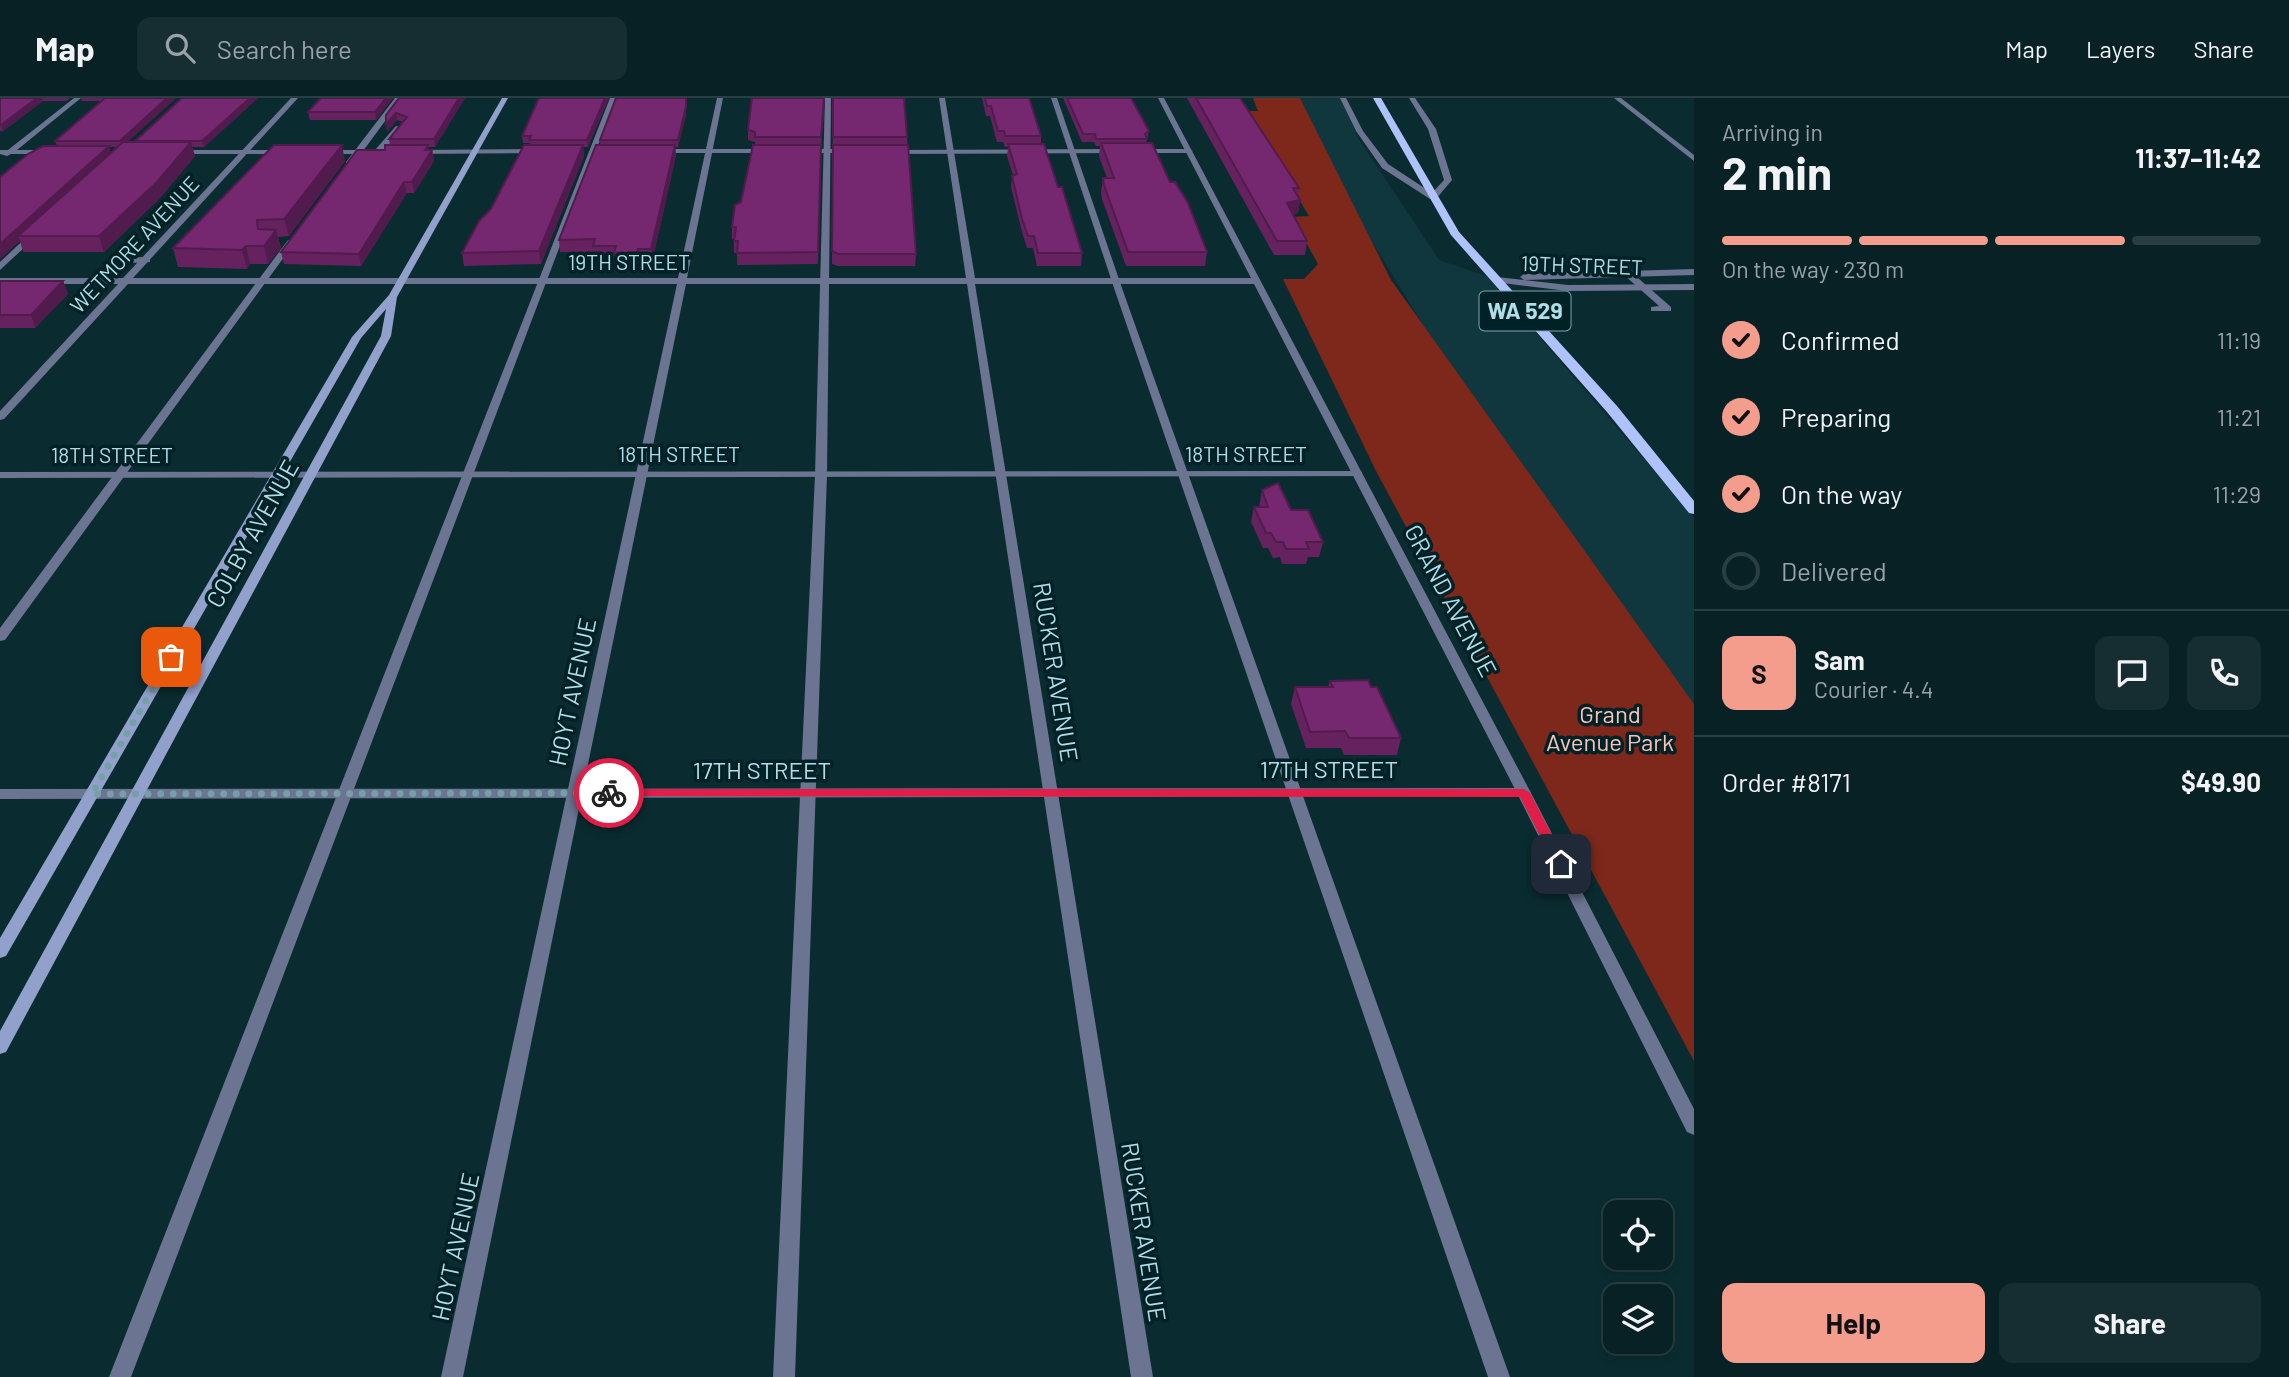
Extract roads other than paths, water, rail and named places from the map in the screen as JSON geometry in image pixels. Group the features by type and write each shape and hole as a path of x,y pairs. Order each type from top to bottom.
{"main road":[{"name":"COLBY AVENUE","path":"0,952 357,337 393,296 505,98"},
{"name":"WA 529","path":"1377,98 1455,233 1612,409 1694,510"},
{"name":"COLBY AVENUE","path":"0,1047 386,337 393,296"}],"street":[{"path":"0,159 78,98"},
{"name":"WETMORE AVENUE","path":"0,417 295,98"},
{"path":"344,172 399,98"},
{"path":"120,1377 613,98"},
{"name":"HOYT AVENUE","path":"452,1377 720,98"},
{"path":"784,1377 821,475 828,98"},
{"name":"RUCKER AVENUE","path":"942,98 1142,1377"},
{"path":"1054,98 1115,280 1499,1377"},
{"name":"GRAND AVENUE","path":"1161,98 1524,793 1694,1127"},
{"path":"1343,98 1360,131 1385,166 1433,197 1448,180 1432,130 1412,98"},
{"path":"1617,98 1694,159"},
{"path":"378,152 402,124"},
{"path":"881,152 1189,151"},
{"path":"0,152 61,152"},
{"path":"166,152 296,152"},
{"path":"321,152 392,152"},
{"path":"406,152 555,152"},
{"path":"644,152 867,152"},
{"path":"3,264 46,224"},
{"path":"0,637 299,232"},
{"path":"279,242 291,242"},
{"path":"111,261 147,260"},
{"path":"3,264 22,261"},
{"name":"19TH STREET","path":"1497,280 1555,274 1694,272"},
{"path":"1627,273 1673,309 1654,309"},
{"name":"19TH STREET","path":"1497,280 1568,288 1694,287"},
{"name":"19TH STREET","path":"0,281 1258,281"},
{"name":"18TH STREET","path":"0,475 1358,474"},
{"name":"17TH STREET","path":"0,794 1524,793"}],"park label":[{"name":"Grand Avenue Park","path":"1610,729"}]}
